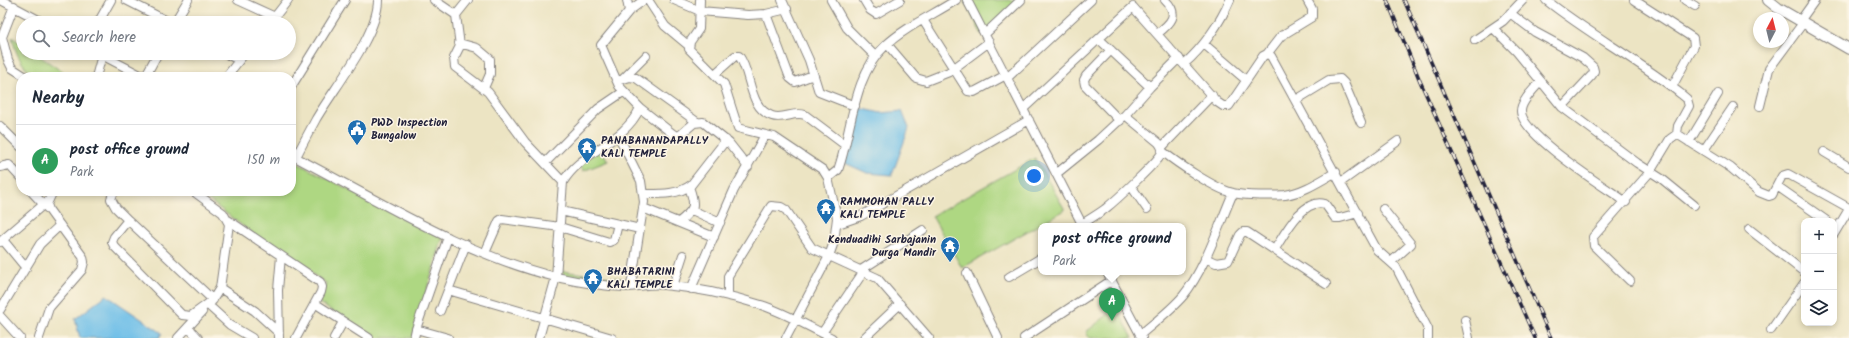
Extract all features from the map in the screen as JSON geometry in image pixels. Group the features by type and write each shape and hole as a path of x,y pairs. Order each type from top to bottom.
{"street":[{"path":"1,0 32,16"},
{"path":"102,16 111,0"},
{"path":"126,0 157,16"},
{"path":"178,16 188,0"},
{"path":"238,0 265,16"},
{"path":"275,16 288,0"},
{"path":"296,79 345,0"},
{"path":"296,151 363,44 376,18 378,0"},
{"path":"434,0 456,15"},
{"path":"468,0 456,15 460,46 453,61 455,67 484,88 525,142 563,182"},
{"path":"627,0 629,11"},
{"path":"644,0 629,11 601,45 620,80 623,92 640,108 673,134 680,136 697,122"},
{"path":"648,0 665,26 689,46 689,49 697,60 715,74 724,84 738,128 780,140 818,165 828,178 838,224 829,256 794,320 786,338"},
{"path":"674,0 700,11 748,16 766,14 787,9"},
{"path":"689,46 698,29 700,0"},
{"path":"782,0 809,60 819,92 855,106"},
{"path":"831,0 847,28 875,56"},
{"path":"864,0 870,10 876,14 900,0"},
{"path":"828,178 838,170 862,80 875,56 895,37 956,0"},
{"path":"967,0 1082,223"},
{"path":"985,34 1020,0"},
{"path":"923,20 965,88 971,92 1006,77 1091,0"},
{"path":"1157,34 1170,23 1173,16 1171,6 1165,0"},
{"path":"1023,109 1099,39 1131,4 1217,102 1223,106 1229,106 1259,61 1267,54 1281,36 1312,16 1312,9 1307,0"},
{"path":"1475,40 1493,28 1523,0"},
{"path":"1546,0 1568,17 1672,87 1687,99 1690,106 1676,130 1677,134"},
{"path":"1634,0 1693,38 1695,42 1672,87"},
{"path":"1686,0 1695,6"},
{"path":"1768,0 1802,22 1849,49"},
{"path":"1760,106 1769,69 1802,22 1815,0"},
{"path":"1056,174 1123,118 1150,87 1181,61 1195,55 1204,44 1227,1"},
{"path":"14,6 1,37 5,52 12,68 18,72"},
{"path":"1510,13 1535,32 1583,58 1594,67 1592,75 1562,107"},
{"path":"766,14 790,78 795,82 814,75"},
{"path":"1493,28 1541,81 1562,107 1650,172 1662,179 1694,205"},
{"path":"1099,39 1150,87"},
{"path":"887,44 916,78 922,81 928,81 954,68 989,42"},
{"path":"459,43 478,48 490,59 490,74 484,88"},
{"path":"1204,44 1246,80"},
{"path":"1111,50 1086,76 1084,82 1085,85 1123,118 1159,143 1162,149 1178,164 1233,193 1285,195 1314,185 1336,172"},
{"path":"1267,54 1272,56 1377,250 1382,256 1391,262 1399,273 1424,320 1428,329 1428,338"},
{"path":"620,80 646,56"},
{"path":"715,74 735,56 739,56 759,108 768,115 777,118 799,114 805,115 845,145"},
{"path":"97,72 99,60"},
{"path":"112,60 135,72"},
{"path":"148,72 154,60"},
{"path":"230,72 239,60"},
{"path":"620,80 630,77 638,80 697,122 703,122 726,140 748,167"},
{"path":"1296,100 1329,80 1340,79 1344,83 1361,123"},
{"path":"1541,81 1522,108 1522,116 1528,127 1544,143 1626,202"},
{"path":"545,163 598,110 623,92"},
{"path":"1689,142 1718,94"},
{"path":"1086,223 1105,209 1131,186 1158,158 1162,149 1212,95"},
{"path":"1704,150 1733,107"},
{"path":"539,338 556,277 563,182 572,170 630,124 640,108"},
{"path":"838,224 864,214 1029,120"},
{"path":"0,126 16,142"},
{"path":"1677,134 1731,168 1764,195 1772,195 1782,176 1788,174 1849,209 1837,226"},
{"path":"1630,281 1600,253 1592,242 1594,234 1626,202 1650,172 1670,139 1677,134"},
{"path":"618,135 641,181 643,194 643,208 631,286"},
{"path":"691,288 734,190 765,135"},
{"path":"643,194 673,192 689,187 726,140"},
{"path":"1341,182 1398,142"},
{"path":"1824,152 1849,167"},
{"path":"296,158 448,237 502,260 556,277 600,285 631,286 649,283 691,288 728,296 762,305 832,338"},
{"path":"0,167 9,165 16,173"},
{"path":"1131,186 1147,209"},
{"path":"1777,186 1824,218"},
{"path":"679,222 692,210 694,202 689,187"},
{"path":"1109,275 1141,336 1183,297 1204,258 1233,193"},
{"path":"36,196 83,257 84,262 82,270 49,308 39,338"},
{"path":"26,268 1,241 46,208 51,196"},
{"path":"112,196 112,203 230,324 252,338"},
{"path":"200,196 223,213 228,220 320,282 322,288 316,304 296,338"},
{"path":"1275,249 1298,216 1315,204 1325,204 1335,218 1358,213"},
{"path":"728,296 728,276 771,206 781,207 786,210 809,244 829,256 877,278 930,338"},
{"path":"643,208 714,237"},
{"path":"1383,208 1411,244 1391,262"},
{"path":"692,210 720,223"},
{"path":"561,211 640,229"},
{"path":"485,253 496,225 499,220 502,219 560,227 609,242 614,240 618,224"},
{"path":"128,220 114,237 112,242 114,246 182,315 186,317 190,316 211,303"},
{"path":"178,338 211,303 220,288 228,220"},
{"path":"1,304 26,268 40,244 60,226"},
{"path":"1749,229 1801,270"},
{"path":"822,333 862,270 923,230"},
{"path":"1204,258 1216,263 1228,261 1240,235 1243,232 1247,232 1326,284"},
{"path":"414,338 448,237"},
{"path":"440,311 466,244"},
{"path":"673,286 683,255"},
{"path":"279,336 278,290 281,256"},
{"path":"1009,277 1038,260"},
{"path":"967,273 998,338"},
{"path":"1024,338 1112,280"},
{"path":"1771,330 1801,287"},
{"path":"220,288 255,311 279,336"},
{"path":"448,290 612,338"},
{"path":"316,304 370,338"},
{"path":"864,338 900,304"},
{"path":"0,316 20,338"},
{"path":"1464,320 1469,338"},
{"path":"334,338 343,322"},
{"path":"188,327 198,338"},
{"path":"416,329 448,338"}],"green space":[{"path":"964,0 1018,0 982,35"},
{"path":"12,37 16,40 16,50"},
{"path":"21,60 45,60 63,72 30,72"},
{"path":"601,149 608,161 583,171 580,164"},
{"path":"1035,158 1065,210 1042,223 1038,223 1038,225 962,268 932,216"},
{"path":"296,163 443,237 412,338 375,338 319,303 326,283 257,237 204,196 296,196"},
{"path":"560,271 626,279 624,285 565,276"},
{"path":"1117,309 1133,338 1089,338 1086,332"}],"water":[{"path":"859,108 881,113 902,111 909,128 892,175 867,173 845,163"},
{"path":"106,295 162,333 159,338 80,338 75,319"}],"railway":[{"path":"1387,0 1420,81 1535,338"},
{"path":"1404,0 1551,338"}],"place":[{"name":"PWD Inspection Bungalow","path":"357,146"},
{"name":"PANABANANDAPALLY KALI TEMPLE","path":"587,164"},
{"name":"RAMMOHAN PALLY KALI TEMPLE","path":"826,225"},
{"name":"Kenduadihi Sarbajanin Durga Mandir","path":"950,263"},
{"name":"BHABATARINI KALI TEMPLE","path":"593,295"},
{"name":"post office ground","path":"1112,321"}]}
